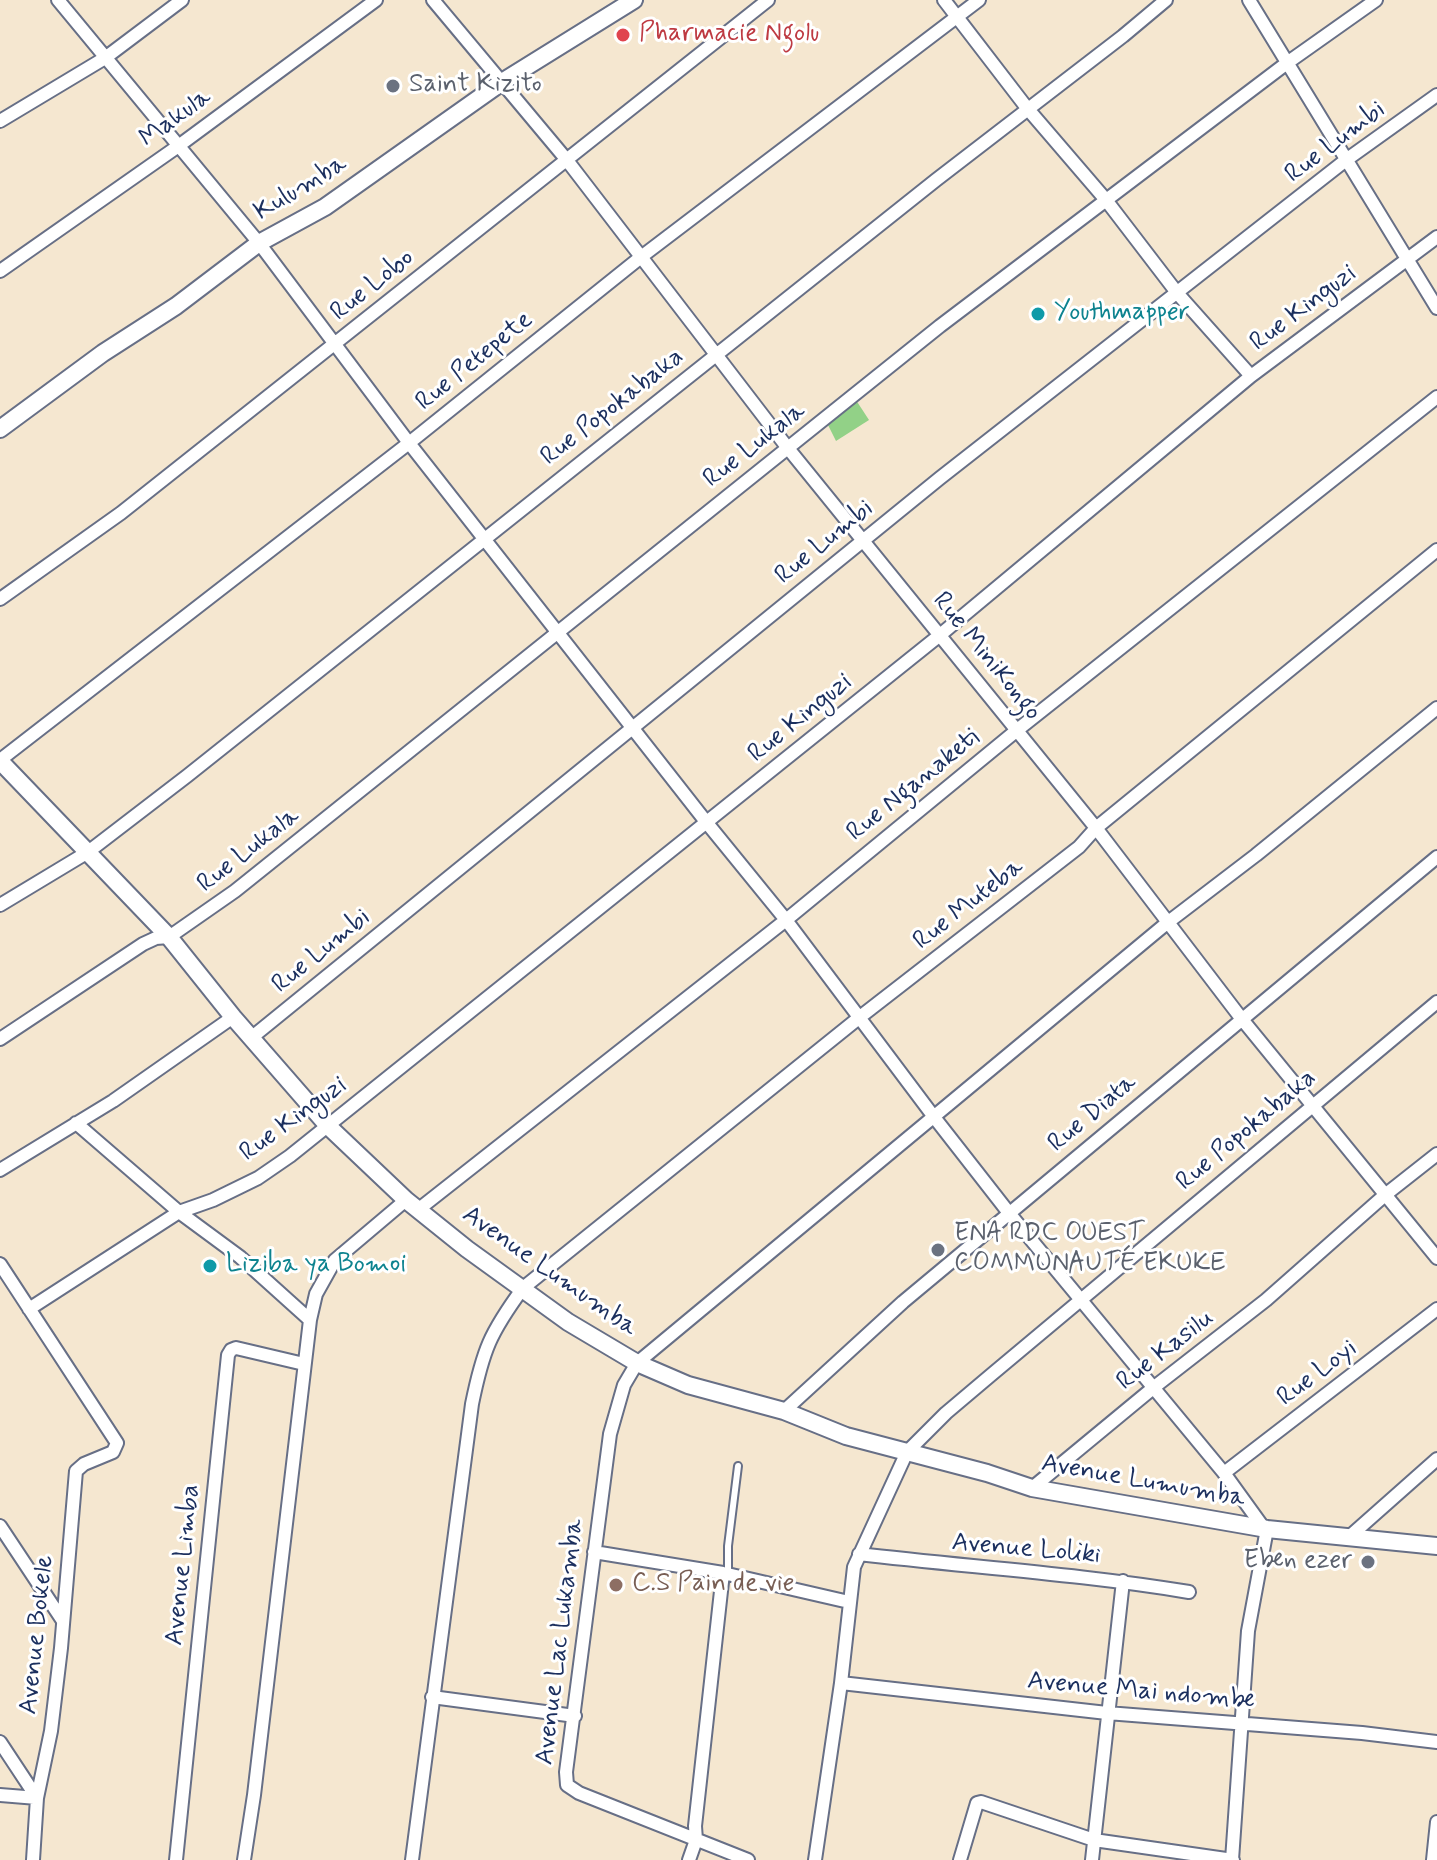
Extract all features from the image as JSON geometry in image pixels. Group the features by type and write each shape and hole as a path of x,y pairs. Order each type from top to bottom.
{"street":[{"path":"58,0 259,243 409,443 786,920 1009,1213 1082,1298 1265,1528 1248,1631 1233,1860 1094,1840 981,1802 977,1803 960,1860"},
{"path":"0,121 105,58 182,0"},
{"name":"Makula","path":"0,271 177,147 376,0"},
{"name":"Rue MiniKongo","path":"433,0 566,159 787,447 1096,828 1241,1018 1437,1258"},
{"name":"Kulumba","path":"0,429 103,353 176,306 259,243 325,207 502,82 634,0"},
{"name":"Rue Lobo","path":"0,599 121,513 768,0"},
{"path":"944,0 1178,294 1251,376"},
{"name":"Rue Petepete","path":"2,766 641,257 979,0"},
{"name":"Rue Popokabaka","path":"0,905 88,852 1166,0"},
{"path":"1249,0 1437,308"},
{"name":"Rue Lukala","path":"0,1039 143,944 156,938 169,937 235,891 787,447 1106,200 1376,0"},
{"name":"Rue Lumbi","path":"251,1038 940,478 1346,160 1437,95"},
{"name":"Rue Kinguzi","path":"179,1212 213,1200 258,1178 328,1126 940,635 1251,376 1437,237"},
{"name":"Rue Nganaketi","path":"413,1204 786,920 1016,731 1437,397"},
{"name":"Rue Muteba","path":"412,1860 472,1404 481,1360 496,1325 523,1288 860,1017 1079,847 1096,828 1437,550"},
{"path":"637,1363 1167,923 1437,708"},
{"name":"Avenue Lumumba","path":"2,766 169,937 233,1017 328,1126 467,1249 568,1322 637,1363 708,1392 784,1411 846,1436 1032,1488 1265,1528 1437,1546"},
{"name":"Rue Diata","path":"784,1411 903,1302 1437,857"},
{"name":"Rue Popokabaka","path":"815,1860 841,1683 854,1567 907,1452 946,1413 1437,1002"},
{"path":"0,1170 113,1101 233,1017"},
{"path":"76,1123 179,1212 240,1257 310,1320"},
{"name":"Rue Kasilu","path":"1032,1488 1266,1300 1385,1195 1437,1154"},
{"path":"244,1860 304,1364 316,1294 335,1260 413,1204"},
{"path":"0,1264 29,1309 179,1212"},
{"name":"Avenue Bokele","path":"29,1309 117,1439 113,1452 84,1464 76,1471 51,1731 37,1798 33,1860"},
{"name":"Rue Loyi","path":"1224,1473 1437,1309"},
{"name":"Avenue Limba","path":"176,1860 228,1355 236,1348 304,1364"},
{"name":"Avenue Lac Lukamba","path":"637,1363 624,1385 610,1434 566,1772 567,1785 579,1793 748,1860"},
{"path":"1349,1537 1437,1459"},
{"path":"0,1526 63,1621"},
{"path":"594,1552 726,1573 849,1602"},
{"name":"Avenue Loliki","path":"859,1554 1123,1581 1189,1592"},
{"path":"689,1860 696,1840 695,1826 726,1573"},
{"path":"1092,1860 1123,1581"},
{"name":"Avenue Mai ndombe","path":"841,1683 1107,1713 1241,1722 1437,1742"},
{"path":"432,1697 575,1716"},
{"path":"0,1742 37,1798"},
{"path":"0,1795 37,1798"},
{"path":"1433,1860 1437,1822"}],"lane":[{"path":"726,1573 738,1466"}],"green space":[{"path":"854,397 869,420 836,441 825,419"}],"place":[{"name":"Pharmacie Ngolu","path":"623,35"},
{"name":"Saint Kizito","path":"393,86"},
{"name":"Youthmapper","path":"1038,314"},
{"name":"ENA RDC OUEST COMMUNAUTÉ EKUKE","path":"938,1250"},
{"name":"Liziba ya Bomoi","path":"210,1266"},
{"name":"Eben ezer","path":"1368,1562"},
{"name":"C.S Pain de vie","path":"616,1585"}]}
